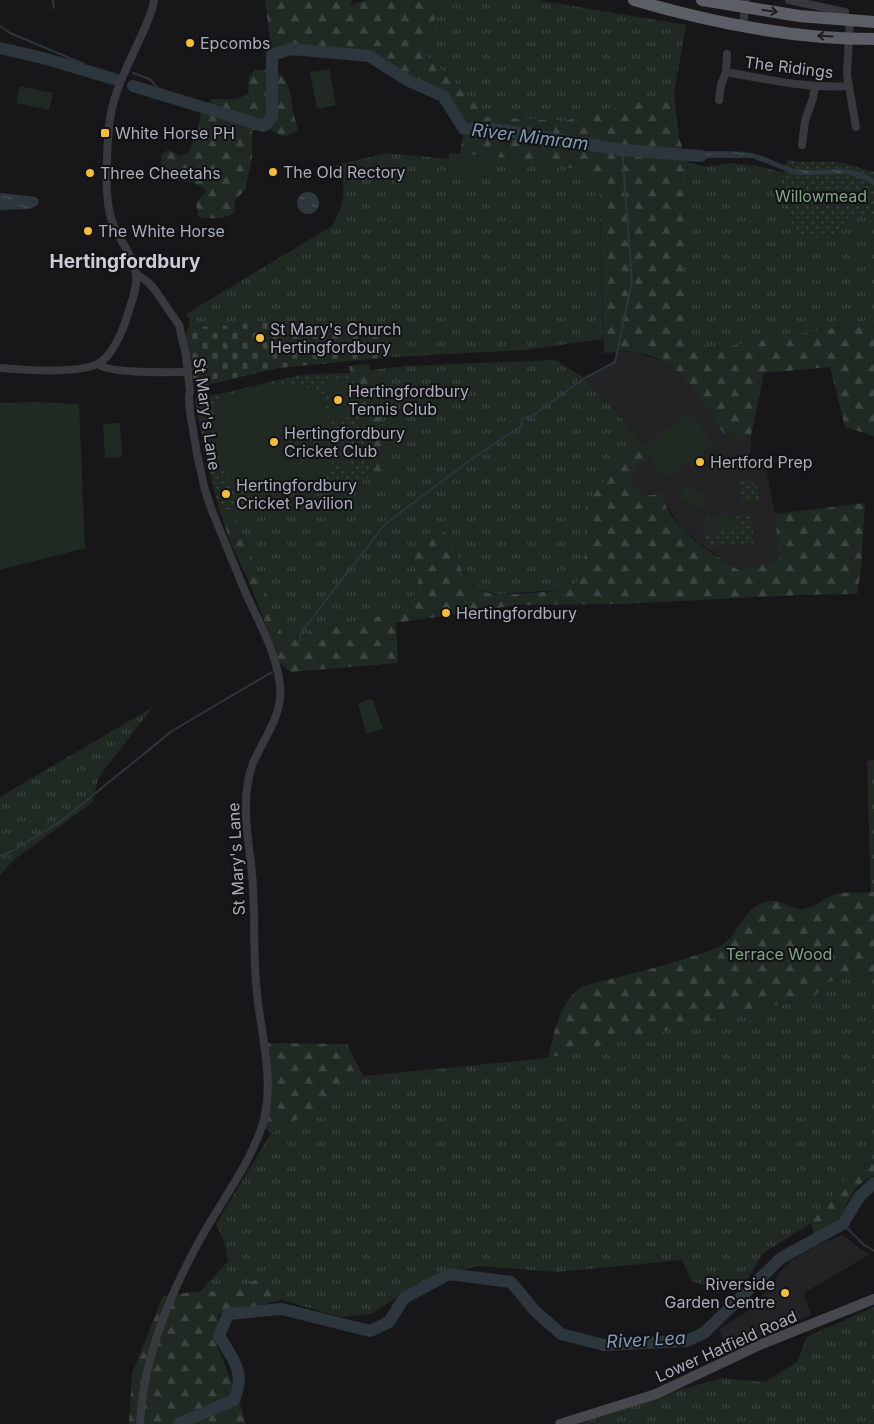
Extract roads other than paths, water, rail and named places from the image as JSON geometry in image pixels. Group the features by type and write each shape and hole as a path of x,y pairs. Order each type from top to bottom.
{"highway":[{"path":"634,0 700,18 743,26 796,34 874,38"},
{"path":"702,0 746,4 799,16 848,16 874,22"}],"main road":[{"name":"Lower Hatfield Road","path":"560,1424 656,1394 762,1344 874,1299"}],"street":[{"path":"0,368 68,370 98,364 112,349 124,326 134,291 136,274 130,256 110,213 108,176 109,128 112,106 123,76 140,40 154,0"},
{"path":"789,0 848,16 848,86 856,128"},
{"path":"743,26 746,4"},
{"name":"The Ridings","path":"718,100 726,72 727,54"},
{"name":"The Ridings","path":"726,72 776,82 814,86 848,86"},
{"path":"802,145 805,121 812,103 814,86"},
{"name":"St Mary's Lane","path":"136,274 148,282 155,290 179,325 188,372 190,412 205,490 265,636 280,687 279,701 272,726 248,778 246,804 246,828 253,884 254,966 268,1090 263,1121 246,1161 193,1253 170,1302 156,1341 144,1384 140,1424"},
{"path":"98,364 109,369 138,372 188,372"}],"water":[{"path":"683,151 752,153 797,169 857,171 874,179 874,186 866,180 847,174 796,175 752,158 686,158"},
{"path":"308,192 316,195 319,203 316,211 308,214 300,211 297,203 300,195"},
{"path":"0,194 35,197 39,200 38,205 30,209 0,210"}],"waterway":[{"path":"53,0 54,8"},
{"path":"0,26 10,33 84,64"},
{"name":"River Mimram","path":"0,48 43,58 114,79"},
{"name":"River Mimram","path":"133,86 264,126 272,117 272,55 291,49 369,56 407,80 443,96 464,129 495,129 622,150 701,156"},
{"path":"133,73 150,79 164,96"},
{"path":"299,642 302,631 385,524 469,461 521,426 522,418 532,416 585,378 615,362 632,281 622,150"},
{"path":"0,856 12,851 60,822 172,731 272,672"},
{"name":"River Lea","path":"178,1424 234,1400 239,1381 238,1374 233,1359 219,1336 228,1314 282,1309 370,1331 389,1322 404,1298 449,1274 511,1282 535,1311 561,1334 604,1345 686,1341 704,1333 781,1258 843,1224 859,1197 874,1183"},
{"path":"843,1224 863,1244 874,1251"}],"place":[{"name":"Epcombs","path":"190,43"},
{"name":"White Horse PH","path":"105,133"},
{"name":"The Old Rectory","path":"273,172"},
{"name":"Three Cheetahs","path":"90,173"},
{"name":"The White Horse","path":"88,231"},
{"name":"St Mary's Church Hertingfordbury","path":"260,338"},
{"name":"Hertingfordbury Tennis Club","path":"338,400"},
{"name":"Hertingfordbury Cricket Club","path":"274,442"},
{"name":"Hertford Prep","path":"700,462"},
{"name":"Hertingfordbury Cricket Pavilion","path":"226,494"},
{"name":"Hertingfordbury","path":"446,613"},
{"name":"Riverside Garden Centre","path":"785,1293"}],"district":[{"name":"Hertingfordbury","path":"125,261"}],"park label":[{"name":"Willowmead","path":"821,196"},
{"name":"Terrace Wood","path":"779,954"}]}
